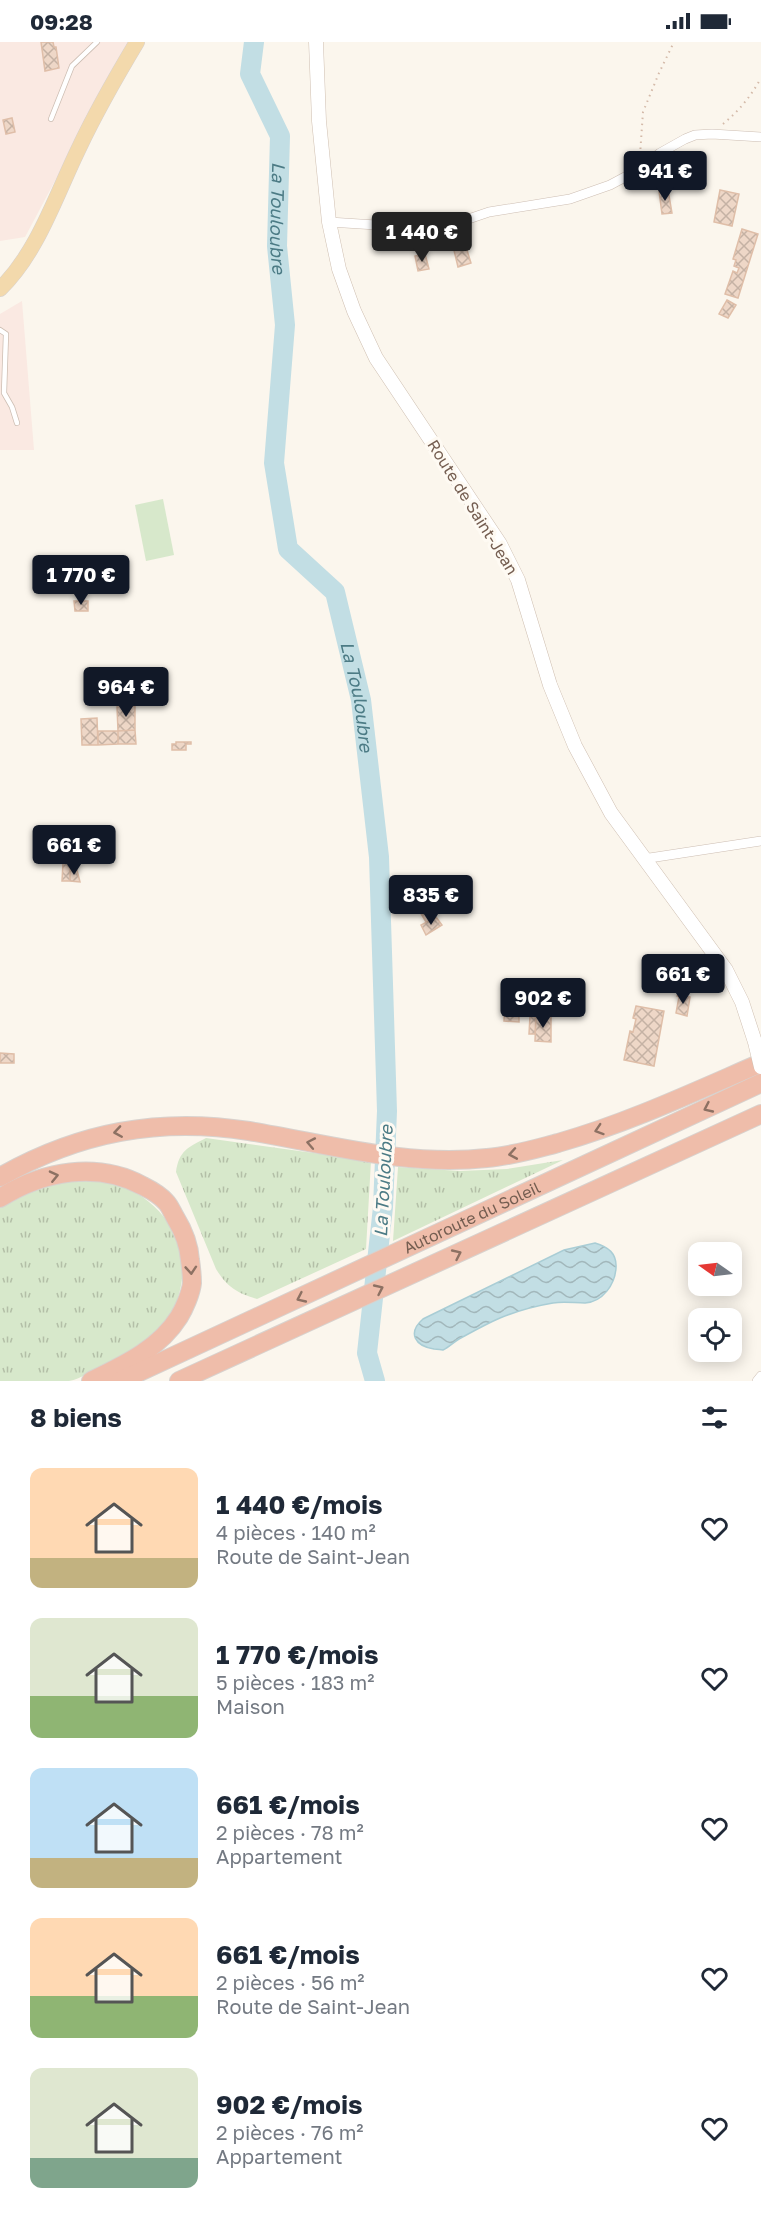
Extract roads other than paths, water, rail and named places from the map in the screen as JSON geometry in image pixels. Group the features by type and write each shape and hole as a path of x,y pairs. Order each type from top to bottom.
{"highway":[{"path":"0,1177 55,1149 114,1131 179,1126 246,1131 396,1158 487,1159 524,1152 629,1120 761,1065"},
{"name":"Autoroute du Soleil","path":"120,1381 761,1083"},
{"name":"Autoroute du Soleil","path":"178,1381 761,1114"},
{"path":"0,1198 46,1177 73,1171 102,1171 133,1180 153,1192 165,1201 182,1227 190,1252 192,1284 180,1317 154,1346 123,1366 91,1381"},
{"path":"204,1381 301,1335 354,1301"}],"main road":[{"path":"0,289 10,280 34,242 80,145 137,42"}],"street":[{"name":"Route de Saint-Jean","path":"316,42 318,121 329,222 339,269 354,310 376,358 500,544 518,580 550,685 575,746 611,813 726,970 742,1002 761,1065"},
{"path":"329,222 439,229 489,212 570,200 610,185 685,139 712,134 761,137"},
{"path":"643,859 761,841"},
{"path":"757,1381 761,1376"}],"lane":[{"path":"51,119 72,66 97,42"},
{"path":"0,330 6,334 4,393 12,406 17,423"}],"water":[{"path":"595,1243 611,1251 616,1263 615,1274 610,1286 597,1299 585,1303 553,1303 513,1313 479,1328 443,1350 422,1345 415,1338 415,1329 423,1319 564,1250"}],"waterway":[{"name":"La Touloubre","path":"254,42 250,74 280,136 277,246 285,325 274,463 288,549 335,592 361,700 379,857 387,1111 383,1207 367,1353 375,1381"}]}
